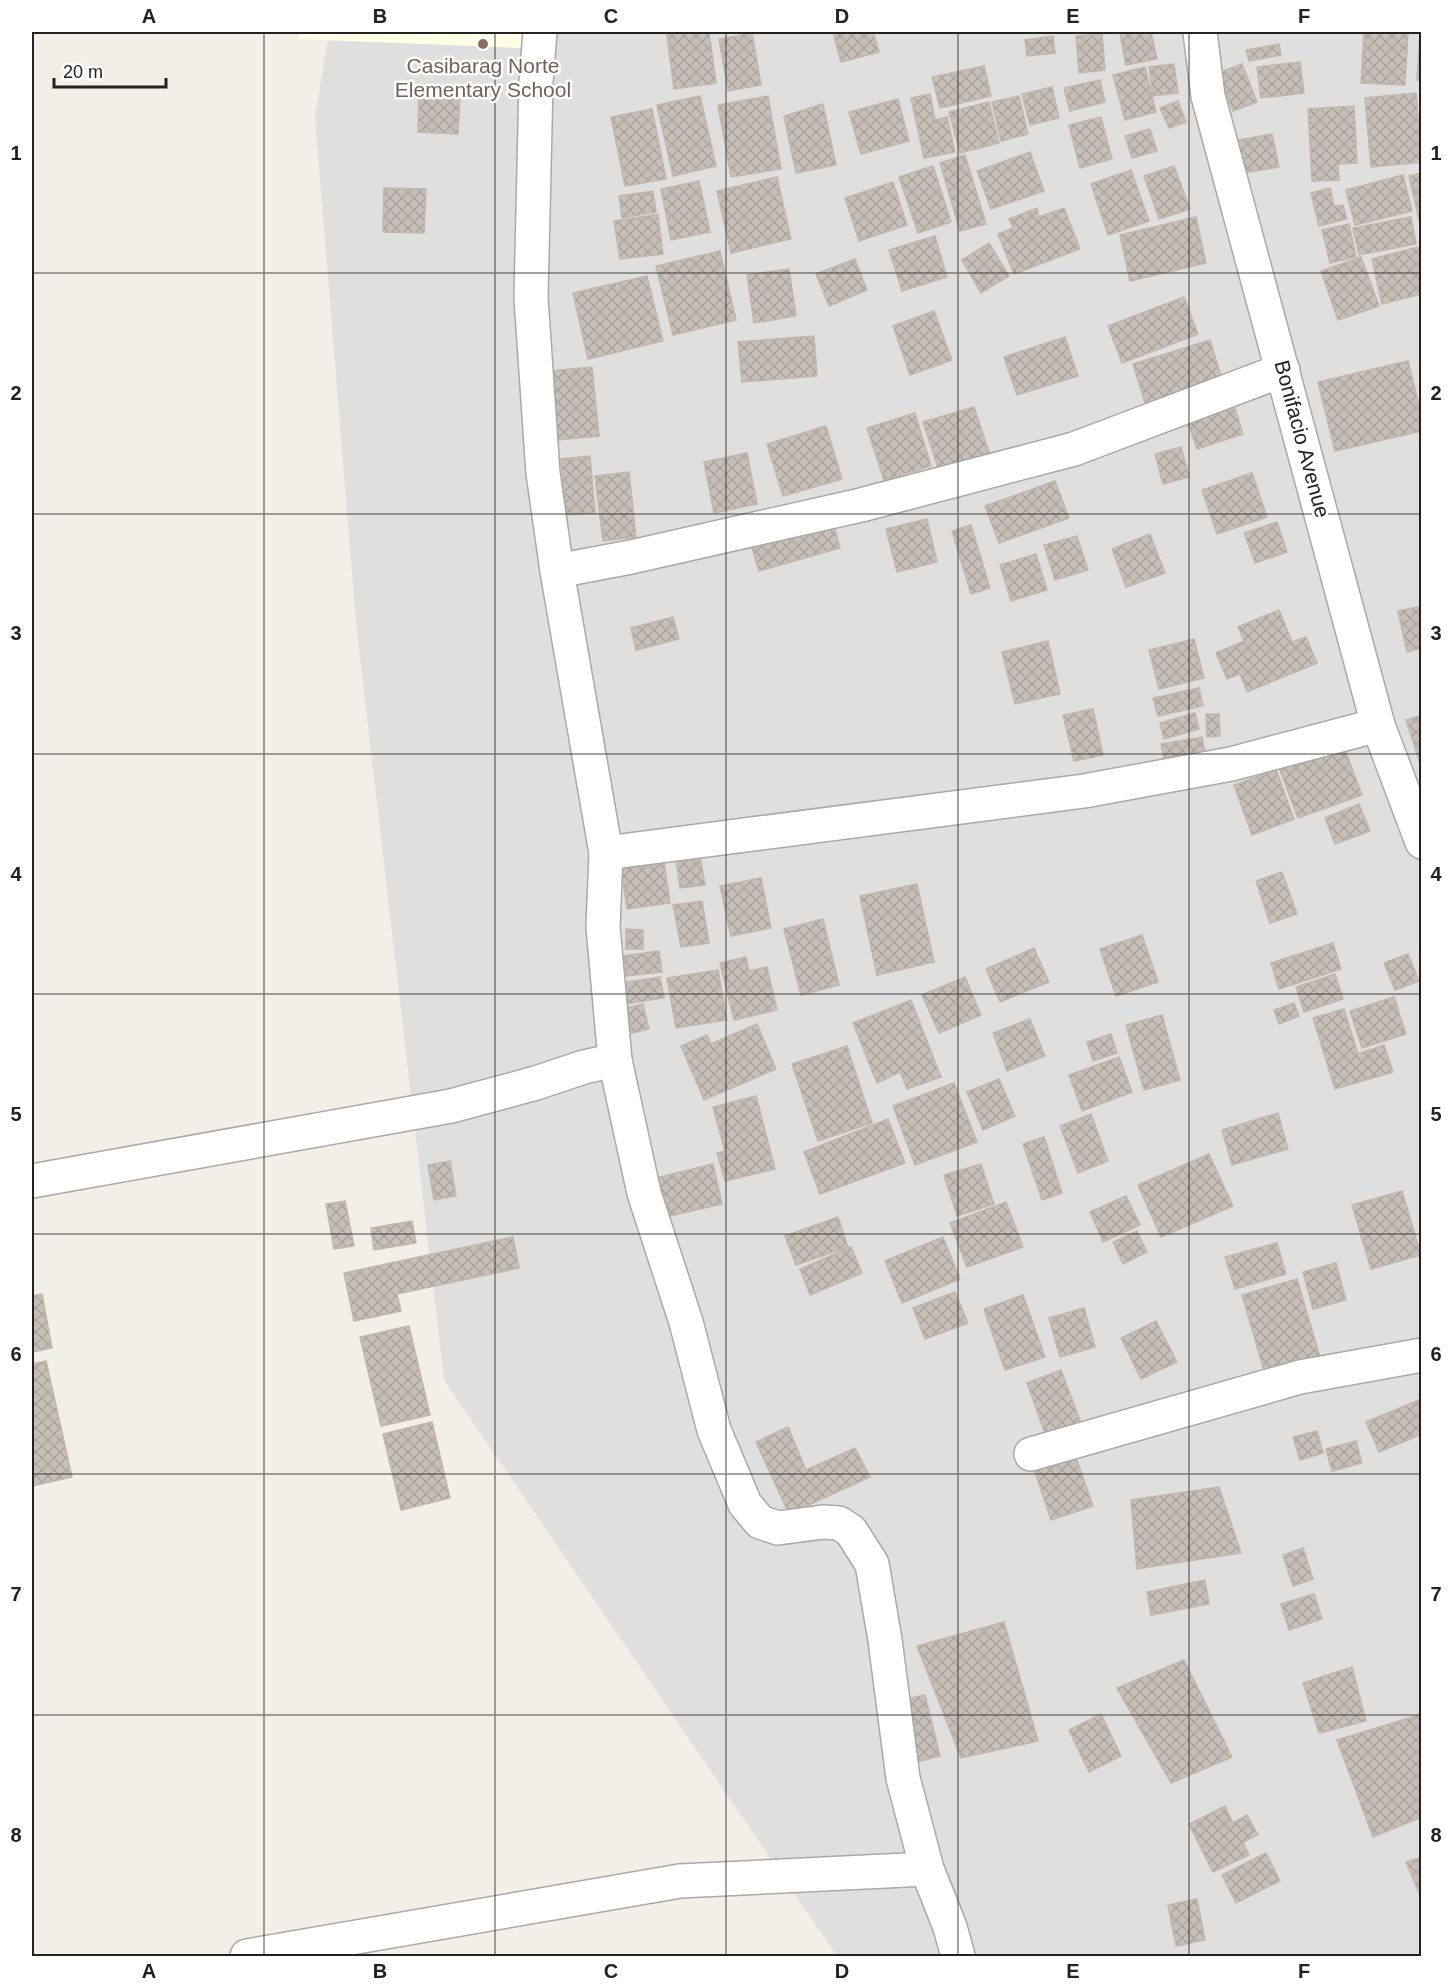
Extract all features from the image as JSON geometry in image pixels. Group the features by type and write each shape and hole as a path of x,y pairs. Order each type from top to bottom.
{"street":[{"path":"540,32 536,82 531,298 543,473 557,571 606,853 603,927 615,1060 644,1193 686,1322 714,1430 745,1504 760,1522 778,1528 823,1522 839,1523 851,1531 872,1564 885,1640 903,1778 927,1869 950,1927 958,1956"},
{"name":"Bonifacio Avenue","path":"1200,32 1208,96 1378,726 1422,842"},
{"path":"557,571 861,506 1074,449 1283,370"},
{"path":"606,853 1084,791 1231,764 1378,726"},
{"path":"32,1181 451,1106 615,1060"},
{"path":"1031,1454 1300,1377 1422,1355"},
{"path":"247,1956 680,1881 927,1869"}],"shaded area":[{"name":"Casibarag Norte Elementary School","path":"299,32 544,32 544,49 298,39"},
{"path":"329,32 1421,32 1421,1956 837,1956 444,1380 356,623 315,117"}],"building":[{"path":"709,32 716,83 674,89 667,35"},
{"path":"833,32 873,32 879,52 841,62"},
{"path":"1151,32 1157,59 1126,65 1120,34"},
{"path":"1364,32 1408,32 1405,85 1361,83"},
{"path":"1420,32 1422,32 1422,80 1417,80"},
{"path":"752,33 761,85 728,91 719,39"},
{"path":"1102,34 1105,70 1079,73 1076,36"},
{"path":"1053,36 1055,53 1027,56 1025,40"},
{"path":"1279,44 1281,55 1249,61 1246,50"},
{"path":"1300,62 1304,93 1261,98 1257,67"},
{"path":"1174,64 1178,93 1153,96 1149,67"},
{"path":"1242,64 1257,102 1233,111 1218,73"},
{"path":"984,66 991,96 940,108 932,77"},
{"path":"1145,67 1156,112 1125,120 1113,75"},
{"path":"1100,80 1105,102 1070,111 1064,88"},
{"path":"1052,87 1059,118 1030,125 1022,94"},
{"path":"419,92 460,94 458,134 418,132"},
{"path":"1416,93 1422,162 1371,167 1365,98"},
{"path":"930,94 935,120 947,117 955,152 924,158 911,98"},
{"path":"700,96 716,166 673,176 657,105"},
{"path":"768,96 781,169 731,177 718,105"},
{"path":"1019,96 1028,134 1001,141 992,102"},
{"path":"898,99 909,141 861,154 849,112"},
{"path":"1178,101 1186,122 1169,128 1160,108"},
{"path":"989,102 999,143 960,153 949,112"},
{"path":"823,104 836,165 796,173 784,116"},
{"path":"1354,106 1357,163 1338,164 1339,180 1312,181 1308,109"},
{"path":"652,109 666,179 625,186 611,117"},
{"path":"1101,117 1112,159 1080,168 1069,125"},
{"path":"1150,129 1157,151 1132,158 1125,136"},
{"path":"1272,134 1279,167 1244,173 1238,140"},
{"path":"1030,152 1044,191 991,209 977,171"},
{"path":"965,155 986,224 960,231 940,163"},
{"path":"933,166 951,222 918,233 899,177"},
{"path":"1174,166 1190,209 1159,219 1144,176"},
{"path":"1131,170 1149,221 1108,235 1091,184"},
{"path":"1422,173 1422,232 1409,176"},
{"path":"1403,175 1412,211 1355,225 1346,190"},
{"path":"777,177 791,239 731,253 717,191"},
{"path":"699,181 710,232 671,240 661,189"},
{"path":"893,182 907,225 859,241 845,198"},
{"path":"384,188 426,189 424,233 383,232"},
{"path":"1330,188 1334,206 1343,205 1347,219 1319,226 1311,193"},
{"path":"653,191 656,212 622,218 619,196"},
{"path":"1037,208 1039,217 1064,208 1080,249 1014,274 998,234 1013,228 1009,219"},
{"path":"658,214 663,254 620,259 614,221"},
{"path":"1196,217 1206,263 1130,281 1120,235"},
{"path":"1411,217 1416,244 1359,255 1353,228"},
{"path":"1349,224 1356,257 1330,263 1322,230"},
{"path":"935,236 947,277 902,291 889,250"},
{"path":"989,243 1009,276 981,293 962,260"},
{"path":"1422,246 1422,294 1382,304 1372,259"},
{"path":"720,251 736,320 673,335 656,266"},
{"path":"1361,257 1379,306 1338,320 1321,271"},
{"path":"855,259 867,290 829,306 816,274"},
{"path":"789,269 796,316 754,323 747,275"},
{"path":"647,276 663,341 588,359 573,293"},
{"path":"1184,297 1198,334 1122,363 1108,326"},
{"path":"934,311 952,360 910,375 893,326"},
{"path":"814,336 817,376 742,382 738,342"},
{"path":"1065,337 1078,376 1017,395 1004,357"},
{"path":"1210,340 1224,386 1147,409 1133,364"},
{"path":"1408,361 1422,417 1422,431 1335,451 1318,382"},
{"path":"592,367 599,436 558,440 551,371"},
{"path":"1233,402 1243,434 1197,449 1186,417"},
{"path":"974,407 991,458 940,474 923,422"},
{"path":"915,413 931,466 884,480 867,428"},
{"path":"826,426 842,479 783,496 767,444"},
{"path":"1181,447 1189,477 1163,484 1155,454"},
{"path":"747,453 757,504 714,513 704,462"},
{"path":"590,456 595,513 566,515 561,459"},
{"path":"629,472 636,537 603,541 595,476"},
{"path":"1252,473 1267,517 1217,534 1202,490"},
{"path":"1055,481 1069,518 999,543 985,506"},
{"path":"831,515 840,548 759,571 749,538"},
{"path":"927,519 937,562 897,572 886,529"},
{"path":"1277,522 1287,552 1255,563 1244,533"},
{"path":"971,525 990,588 971,594 952,531"},
{"path":"1150,534 1165,573 1126,587 1112,549"},
{"path":"1077,536 1088,570 1055,580 1044,545"},
{"path":"1036,554 1047,590 1011,601 1000,565"},
{"path":"1422,606 1422,648 1407,652 1398,611"},
{"path":"1279,610 1292,642 1306,637 1317,663 1247,692 1240,674 1227,679 1216,653 1244,641 1238,627"},
{"path":"673,617 679,639 636,650 631,628"},
{"path":"1194,639 1204,678 1159,689 1149,650"},
{"path":"1048,641 1060,694 1015,704 1002,652"},
{"path":"1199,688 1203,706 1158,716 1153,698"},
{"path":"1093,709 1103,755 1074,761 1063,715"},
{"path":"1195,713 1199,729 1164,739 1160,723"},
{"path":"1206,714 1219,714 1220,736 1207,737"},
{"path":"1422,715 1422,770 1406,720"},
{"path":"1202,737 1205,753 1164,759 1161,744"},
{"path":"1342,742 1362,795 1298,818 1278,765"},
{"path":"1276,770 1294,819 1252,835 1234,785"},
{"path":"1359,804 1370,831 1335,844 1325,818"},
{"path":"699,849 705,885 680,888 675,852"},
{"path":"664,862 670,903 627,909 621,868"},
{"path":"1282,872 1297,914 1270,923 1256,881"},
{"path":"761,878 771,928 731,936 720,886"},
{"path":"917,884 934,962 877,975 860,896"},
{"path":"702,901 709,943 681,947 673,905"},
{"path":"823,919 839,985 801,995 784,929"},
{"path":"626,929 643,930 643,949 626,949"},
{"path":"1142,935 1158,982 1116,996 1100,949"},
{"path":"1333,943 1341,969 1279,989 1271,963"},
{"path":"1034,948 1049,982 1000,1002 986,969"},
{"path":"659,951 662,972 626,976 623,956"},
{"path":"1408,954 1419,981 1395,990 1384,963"},
{"path":"746,957 749,971 767,967 777,1010 734,1020 720,963"},
{"path":"718,970 727,1020 676,1028 667,978"},
{"path":"1335,974 1343,999 1304,1012 1296,987"},
{"path":"660,977 664,998 625,1004 622,983"},
{"path":"965,977 981,1015 939,1033 922,995"},
{"path":"1394,997 1406,1034 1362,1048 1350,1011"},
{"path":"911,1000 941,1077 907,1089 900,1072 877,1083 853,1023"},
{"path":"1294,1003 1299,1016 1279,1024 1274,1010"},
{"path":"643,1004 649,1029 632,1033 626,1008"},
{"path":"1344,1009 1358,1054 1384,1045 1393,1072 1335,1089 1313,1018"},
{"path":"1162,1015 1180,1080 1144,1090 1126,1025"},
{"path":"1030,1019 1045,1056 1007,1071 993,1033"},
{"path":"757,1024 776,1069 704,1100 681,1046 707,1035 711,1044"},
{"path":"1111,1034 1117,1053 1093,1061 1087,1042"},
{"path":"847,1046 872,1123 818,1141 792,1064"},
{"path":"1119,1057 1132,1092 1082,1111 1069,1075"},
{"path":"999,1079 1015,1116 983,1130 967,1092"},
{"path":"954,1083 977,1142 915,1165 893,1106"},
{"path":"756,1096 775,1169 725,1181 717,1153 725,1151 713,1107"},
{"path":"1278,1113 1288,1149 1232,1165 1222,1130"},
{"path":"1091,1114 1108,1161 1078,1173 1060,1126"},
{"path":"888,1119 905,1163 820,1194 804,1152"},
{"path":"1044,1137 1062,1193 1042,1200 1023,1144"},
{"path":"1209,1154 1233,1206 1161,1237 1138,1185"},
{"path":"450,1161 456,1196 434,1200 428,1165"},
{"path":"713,1164 722,1204 665,1217 656,1178"},
{"path":"981,1164 994,1204 957,1216 944,1175"},
{"path":"1402,1191 1421,1255 1371,1269 1352,1205"},
{"path":"1126,1196 1140,1225 1103,1242 1090,1212"},
{"path":"345,1201 354,1246 334,1249 326,1204"},
{"path":"1006,1202 1023,1247 967,1267 950,1223"},
{"path":"838,1217 848,1247 796,1265 785,1236"},
{"path":"412,1221 416,1243 374,1250 371,1228"},
{"path":"1137,1231 1147,1252 1123,1264 1113,1242"},
{"path":"513,1237 519,1268 397,1294 401,1311 354,1321 344,1273"},
{"path":"943,1237 960,1279 902,1303 885,1261"},
{"path":"1277,1243 1286,1274 1235,1289 1225,1257"},
{"path":"851,1247 862,1273 810,1295 800,1269"},
{"path":"1336,1263 1346,1300 1313,1309 1303,1272"},
{"path":"1297,1279 1320,1357 1265,1374 1242,1295"},
{"path":"955,1292 968,1323 925,1339 913,1308"},
{"path":"42,1294 52,1348 32,1352 32,1296"},
{"path":"1023,1295 1045,1357 1005,1370 984,1309"},
{"path":"1084,1308 1095,1347 1060,1357 1049,1318"},
{"path":"1156,1321 1177,1362 1141,1379 1121,1338"},
{"path":"409,1326 430,1415 381,1426 360,1337"},
{"path":"46,1361 72,1477 32,1486 32,1364"},
{"path":"1061,1370 1081,1423 1046,1436 1027,1383"},
{"path":"1421,1399 1422,1434 1379,1452 1366,1422"},
{"path":"432,1422 450,1498 401,1510 383,1434"},
{"path":"788,1427 806,1470 855,1448 870,1477 789,1514 756,1442"},
{"path":"1317,1431 1323,1453 1300,1460 1293,1437"},
{"path":"1356,1441 1362,1463 1332,1471 1326,1449"},
{"path":"1075,1455 1093,1506 1051,1520 1034,1469"},
{"path":"1219,1487 1241,1553 1137,1569 1131,1500"},
{"path":"1303,1548 1313,1579 1293,1586 1283,1555"},
{"path":"1205,1580 1209,1604 1151,1615 1147,1592"},
{"path":"1314,1594 1322,1619 1289,1630 1281,1604"},
{"path":"1004,1622 1038,1741 961,1758 917,1646"},
{"path":"1184,1660 1232,1757 1171,1783 1117,1688"},
{"path":"1352,1667 1366,1721 1319,1733 1303,1683"},
{"path":"925,1695 940,1756 916,1762 901,1700"},
{"path":"1101,1714 1121,1756 1089,1772 1069,1730"},
{"path":"1422,1714 1422,1817 1373,1837 1337,1740"},
{"path":"1225,1806 1233,1823 1247,1815 1258,1835 1243,1842 1249,1855 1213,1872 1189,1824"},
{"path":"1266,1853 1280,1881 1236,1903 1222,1875"},
{"path":"1422,1857 1422,1900 1406,1862"},
{"path":"1197,1899 1205,1940 1176,1946 1168,1905"}],"place":[{"name":"Casibarag Norte Elementary School","path":"483,44"}]}
